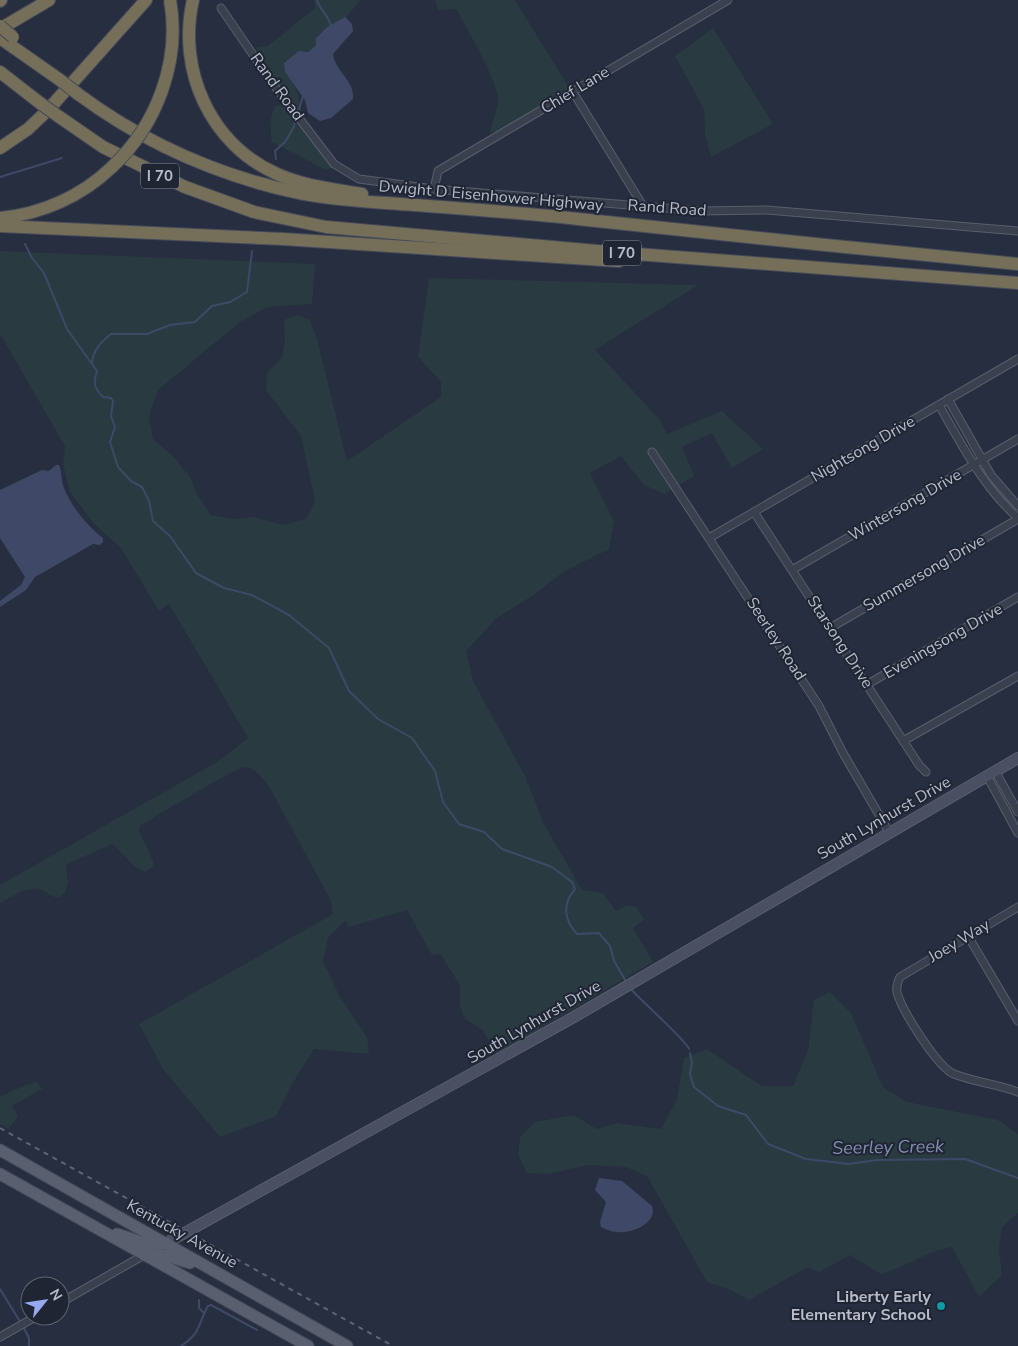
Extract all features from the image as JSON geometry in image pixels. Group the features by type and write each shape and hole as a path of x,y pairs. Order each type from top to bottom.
{"highway":[{"path":"0,28 49,0"},
{"path":"0,148 42,116 146,0"},
{"path":"0,218 27,214 57,203 90,185 112,167 142,132 162,92 169,64 172,40 170,0"},
{"path":"193,0 189,43 196,85 205,106 216,124 243,153 268,170 300,182 440,207"},
{"name":"Dwight D Eisenhower Highway","path":"0,28 6,39 78,94 150,139 191,159 235,176 279,188 325,198 577,219 665,230 1018,264"},
{"name":"I 70","path":"0,72 104,148 185,187 246,209 299,222 376,232 1018,283"},
{"path":"0,77 40,103"},
{"path":"0,226 283,238 672,264 788,266"}],"main road":[{"name":"South Lynhurst Drive","path":"144,1255 633,983 1018,758"},
{"name":"Kentucky Avenue","path":"0,1150 347,1346"},
{"path":"0,1174 308,1346"},
{"path":"102,1232 111,1231 150,1245 166,1243"},
{"path":"144,1255 163,1254 190,1263 204,1265"}],"street":[{"name":"Chief Lane","path":"434,189 438,171 728,0"},
{"name":"Rand Road","path":"221,8 273,84 339,169 359,179 434,189 642,206 719,212 768,210 1018,231"},
{"path":"573,92 642,206"},
{"name":"Nightsong Drive","path":"709,538 1018,359"},
{"path":"948,400 982,460 1005,493 1018,506"},
{"path":"939,405 974,465 1004,505 1018,518"},
{"name":"Wintersong Drive","path":"792,570 1018,439"},
{"name":"Seerley Road","path":"652,452 819,706 843,753 889,832"},
{"name":"Starsong Drive","path":"754,512 926,772"},
{"name":"Summersong Drive","path":"830,628 1018,518"},
{"name":"Eveningsong Drive","path":"868,684 1018,597"},
{"path":"904,741 1018,676"},
{"path":"991,774 1018,812"},
{"path":"991,774 1018,834"},
{"name":"Joey Way","path":"1017,1089 954,1074 944,1068 932,1054 904,1006 897,992 897,982 900,977 1018,906"},
{"path":"968,936 1018,1021"},
{"name":"South Lynhurst Drive","path":"70,1297 144,1255"},
{"path":"0,1337 20,1326"}],"shaded area":[{"path":"314,0 360,0 347,17 327,27 316,37 316,45 308,52 302,51 285,72 297,92 302,115 257,56 257,47 268,46 315,8"},
{"path":"435,0 515,0 570,89 498,132 490,133 498,98 492,79 456,9 438,10"},
{"path":"713,28 773,124 711,157 705,134 704,109 675,56"},
{"path":"285,105 332,168 326,170 272,142 270,124 273,111 275,106"},
{"path":"0,251 315,264 312,304 268,307 240,322 158,390 149,417 153,439 173,456 190,477 198,496 211,515 231,519 254,517 283,525 306,519 315,501 301,436 266,390 267,373 282,357 285,340 284,320 297,315 310,320 317,339 347,461 441,397 441,382 418,357 429,278 698,285 595,350 660,420 667,434 722,411 763,449 732,468 712,433 682,447 694,476 664,494 644,485 621,456 590,473 614,521 609,549 563,572 535,594 496,619 466,651 473,681 525,776 543,822 582,890 603,893 616,911 627,905 637,907 644,920 633,928 653,962 496,1054 483,1030 465,1019 460,1006 460,985 440,954 432,955 407,910 349,927 345,921 328,938 323,961 340,997 367,1037 369,1054 314,1049 294,1081 276,1116 220,1137 163,1069 139,1024 333,914 331,901 271,790 260,776 249,768 239,769 140,826 139,831 154,863 152,868 145,872 134,866 113,844 69,863 66,866 68,883 65,893 58,898 39,889 29,889 0,903 0,885 217,762 248,738 169,604 159,611 121,548 94,524 70,492 63,465 65,446 0,334"},
{"path":"830,992 851,1013 883,1087 907,1102 998,1120 1018,1134 1018,1213 1002,1227 999,1248 1002,1275 979,1297 952,1247 934,1252 881,1274 850,1255 819,1272 808,1267 749,1300 729,1289 707,1282 647,1176 626,1167 588,1165 548,1174 527,1173 518,1155 520,1137 535,1122 574,1115 597,1129 617,1123 661,1129 677,1099 684,1058 707,1049 762,1086 793,1086 808,1050 814,1000"},
{"path":"36,1081 42,1089 12,1106 18,1117 8,1129 0,1124 0,1096"}],"water":[{"path":"345,17 352,24 353,31 333,54 337,66 351,87 353,99 331,118 320,121 308,113 305,100 285,72 284,63 299,51 308,52 316,45 316,38 327,27"},
{"path":"56,465 59,465 63,485 75,509 103,538 103,542 100,545 93,544 35,577 26,590 0,607 0,601 21,585 25,577 0,538 0,490 42,470 49,471"},
{"path":"599,1178 622,1181 652,1206 653,1212 647,1223 642,1227 622,1232 613,1232 601,1227 600,1222 606,1202 595,1190"}],"waterway":[{"path":"317,0 331,26"},
{"path":"298,113 303,96"},
{"path":"276,159 275,151 285,142 294,127 295,118"},
{"path":"0,177 62,158"},
{"name":"Seerley Creek","path":"25,244 32,258 44,273 67,329 97,371 95,379 96,388 103,397 111,398 113,401 111,416 115,427 110,442 118,467 131,481 142,487 149,501 153,521 170,536 196,573 224,588 252,595 289,615 329,648 349,691 378,719 412,738 435,771 443,802 459,824 484,832 502,849 552,867 572,882 575,889 566,906 569,923 577,934 599,933 610,946 614,961 627,983"},
{"path":"92,363 98,347 111,334 147,334 170,325 195,322 212,306 230,302 247,292 252,251"},
{"name":"Seerley Creek","path":"631,989 689,1049"},
{"name":"Seerley Creek","path":"690,1053 692,1062 690,1074 694,1087 718,1106 746,1115 768,1144 806,1159 849,1164 877,1160 965,1159 1018,1178"},
{"path":"0,1289 19,1320"},
{"path":"199,1300 199,1308 204,1313"},
{"path":"181,1346 193,1337 208,1306 211,1305 257,1330"},
{"path":"24,1328 29,1338 29,1346"}],"railway":[{"path":"0,1128 393,1346"}],"place":[{"name":"Liberty Early Elementary School","path":"941,1306"}]}
